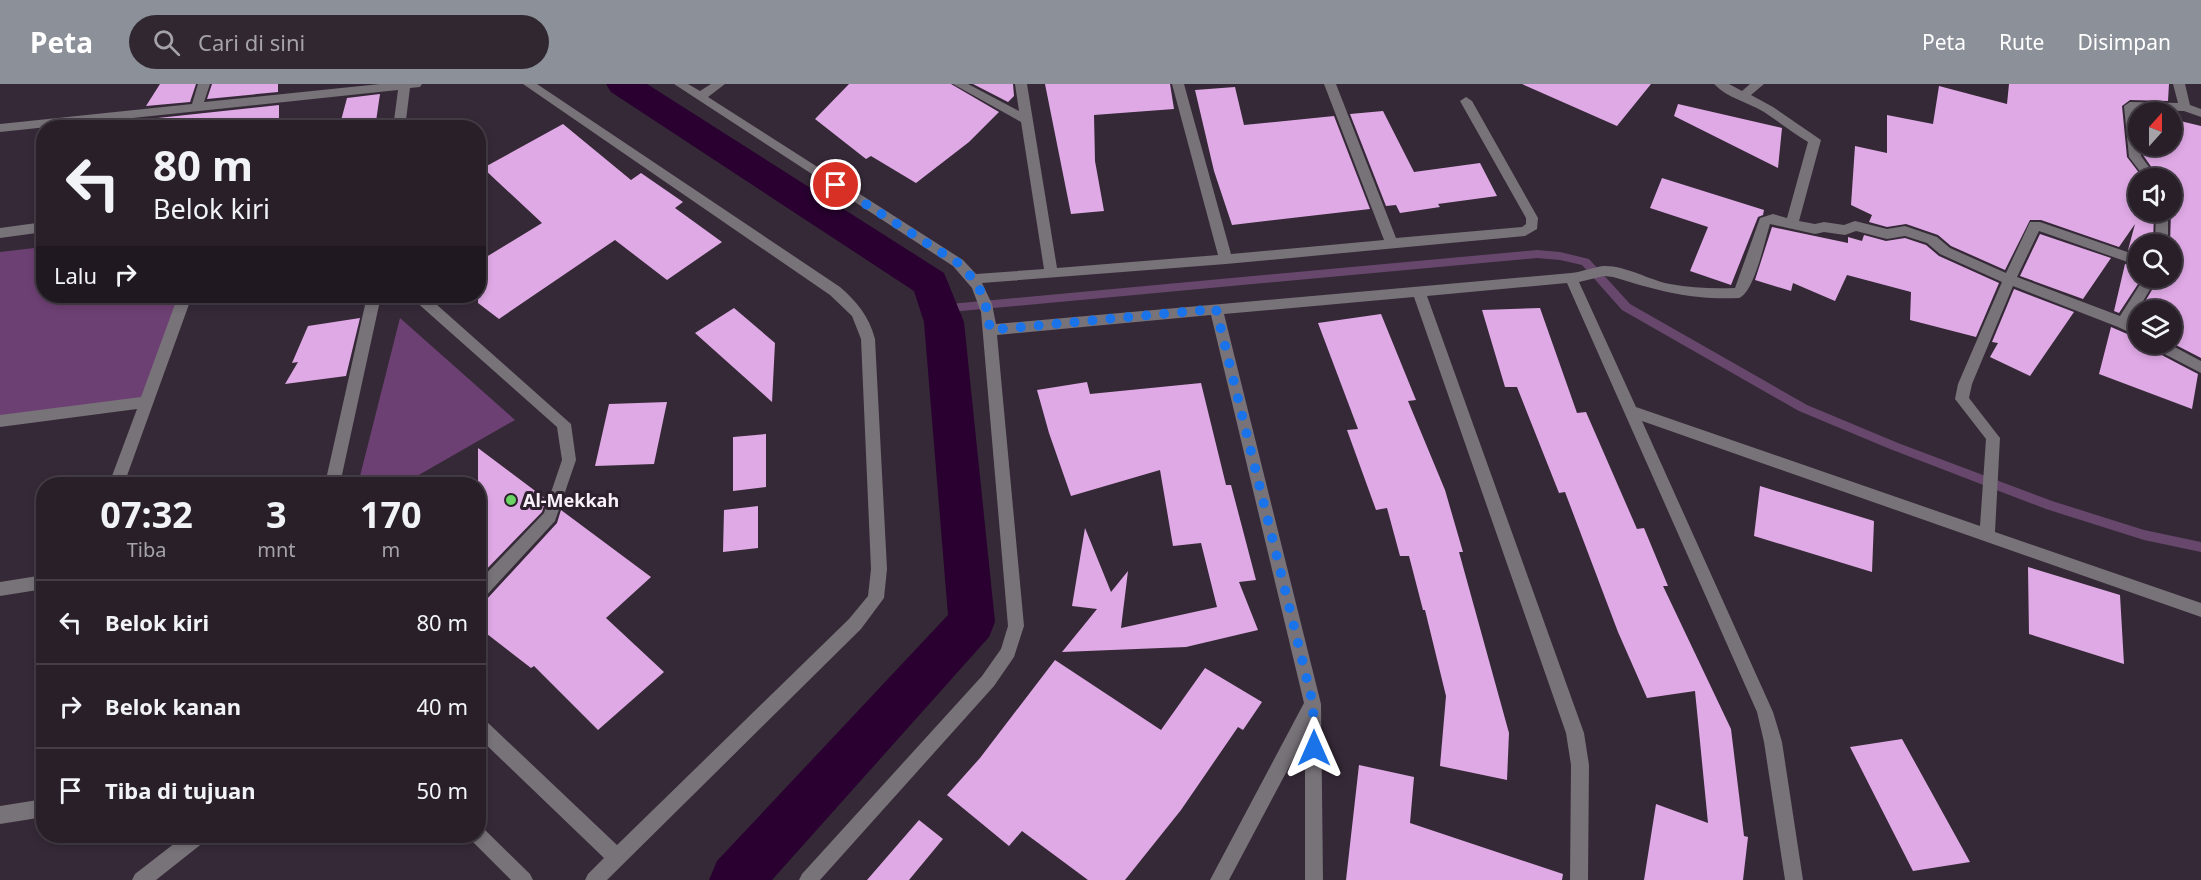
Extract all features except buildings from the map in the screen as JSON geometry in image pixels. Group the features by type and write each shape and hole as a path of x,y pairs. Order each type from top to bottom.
{"street":[{"path":"197,107 204,84"},
{"path":"529,84 835,291 852,305 864,321 868,339 879,569 876,598 855,624 594,880"},
{"path":"680,84 958,263 974,279 983,294 990,330 1016,626 1008,652 988,681 808,880"},
{"path":"700,97 719,84"},
{"path":"959,84 1027,120"},
{"path":"1021,84 1051,273"},
{"path":"1178,84 1226,259"},
{"path":"1330,84 1392,244"},
{"path":"1720,84 1769,110 1788,125 1815,140 1792,224"},
{"path":"1741,97 1758,84"},
{"path":"2178,84 2184,107"},
{"path":"75,120 410,85 401,120"},
{"path":"974,279 1226,259 1525,231 1532,226 1532,218 1466,101"},
{"path":"2143,168 2135,157 2130,106 2184,107 2201,113"},
{"path":"0,128 36,124"},
{"path":"990,330 1571,278 1595,275 1602,271 1613,272 1669,289 1709,294 1739,293 1744,286 1765,221 1773,219 1815,230 1824,227 1845,230 1855,226 1887,234 1905,231 1932,240 1945,251 2128,326"},
{"path":"1988,537 1993,438 1962,399 1965,384 2035,225 2128,257"},
{"path":"0,233 36,228"},
{"path":"1571,278 1752,677 1765,712 1773,742 1794,880"},
{"path":"2123,323 2145,288"},
{"path":"1418,290 1575,733 1580,765 1579,880"},
{"path":"119,477 182,303"},
{"path":"334,477 372,303"},
{"path":"427,303 564,424 569,460 550,516 486,584"},
{"path":"1216,309 1313,704 1314,880"},
{"path":"2176,354 2201,368"},
{"path":"0,421 145,402"},
{"path":"1630,411 2201,610"},
{"path":"0,589 36,583"},
{"path":"2174,601 2201,602"},
{"path":"1219,880 1313,704"},
{"path":"486,733 617,858"},
{"path":"0,815 36,809"},
{"path":"141,880 189,843"},
{"path":"486,843 524,880"}],"shaded area":[{"path":"36,248 36,303 185,303 146,405 0,420 0,252"},
{"path":"400,318 515,420 415,477 360,477"}],"waterway":[{"path":"623,84 930,283 944,322 972,622 736,880"},
{"path":"939,309 1537,254 1560,256 1585,262 1626,307 1803,408 1894,446 2050,505 2144,535 2201,547"}],"place":[{"name":"Al-Mekkah","path":"511,500"}],"route":[{"path":"836,185 958,263 974,279 983,294 990,330 1216,309 1313,704 1314,748"}]}
